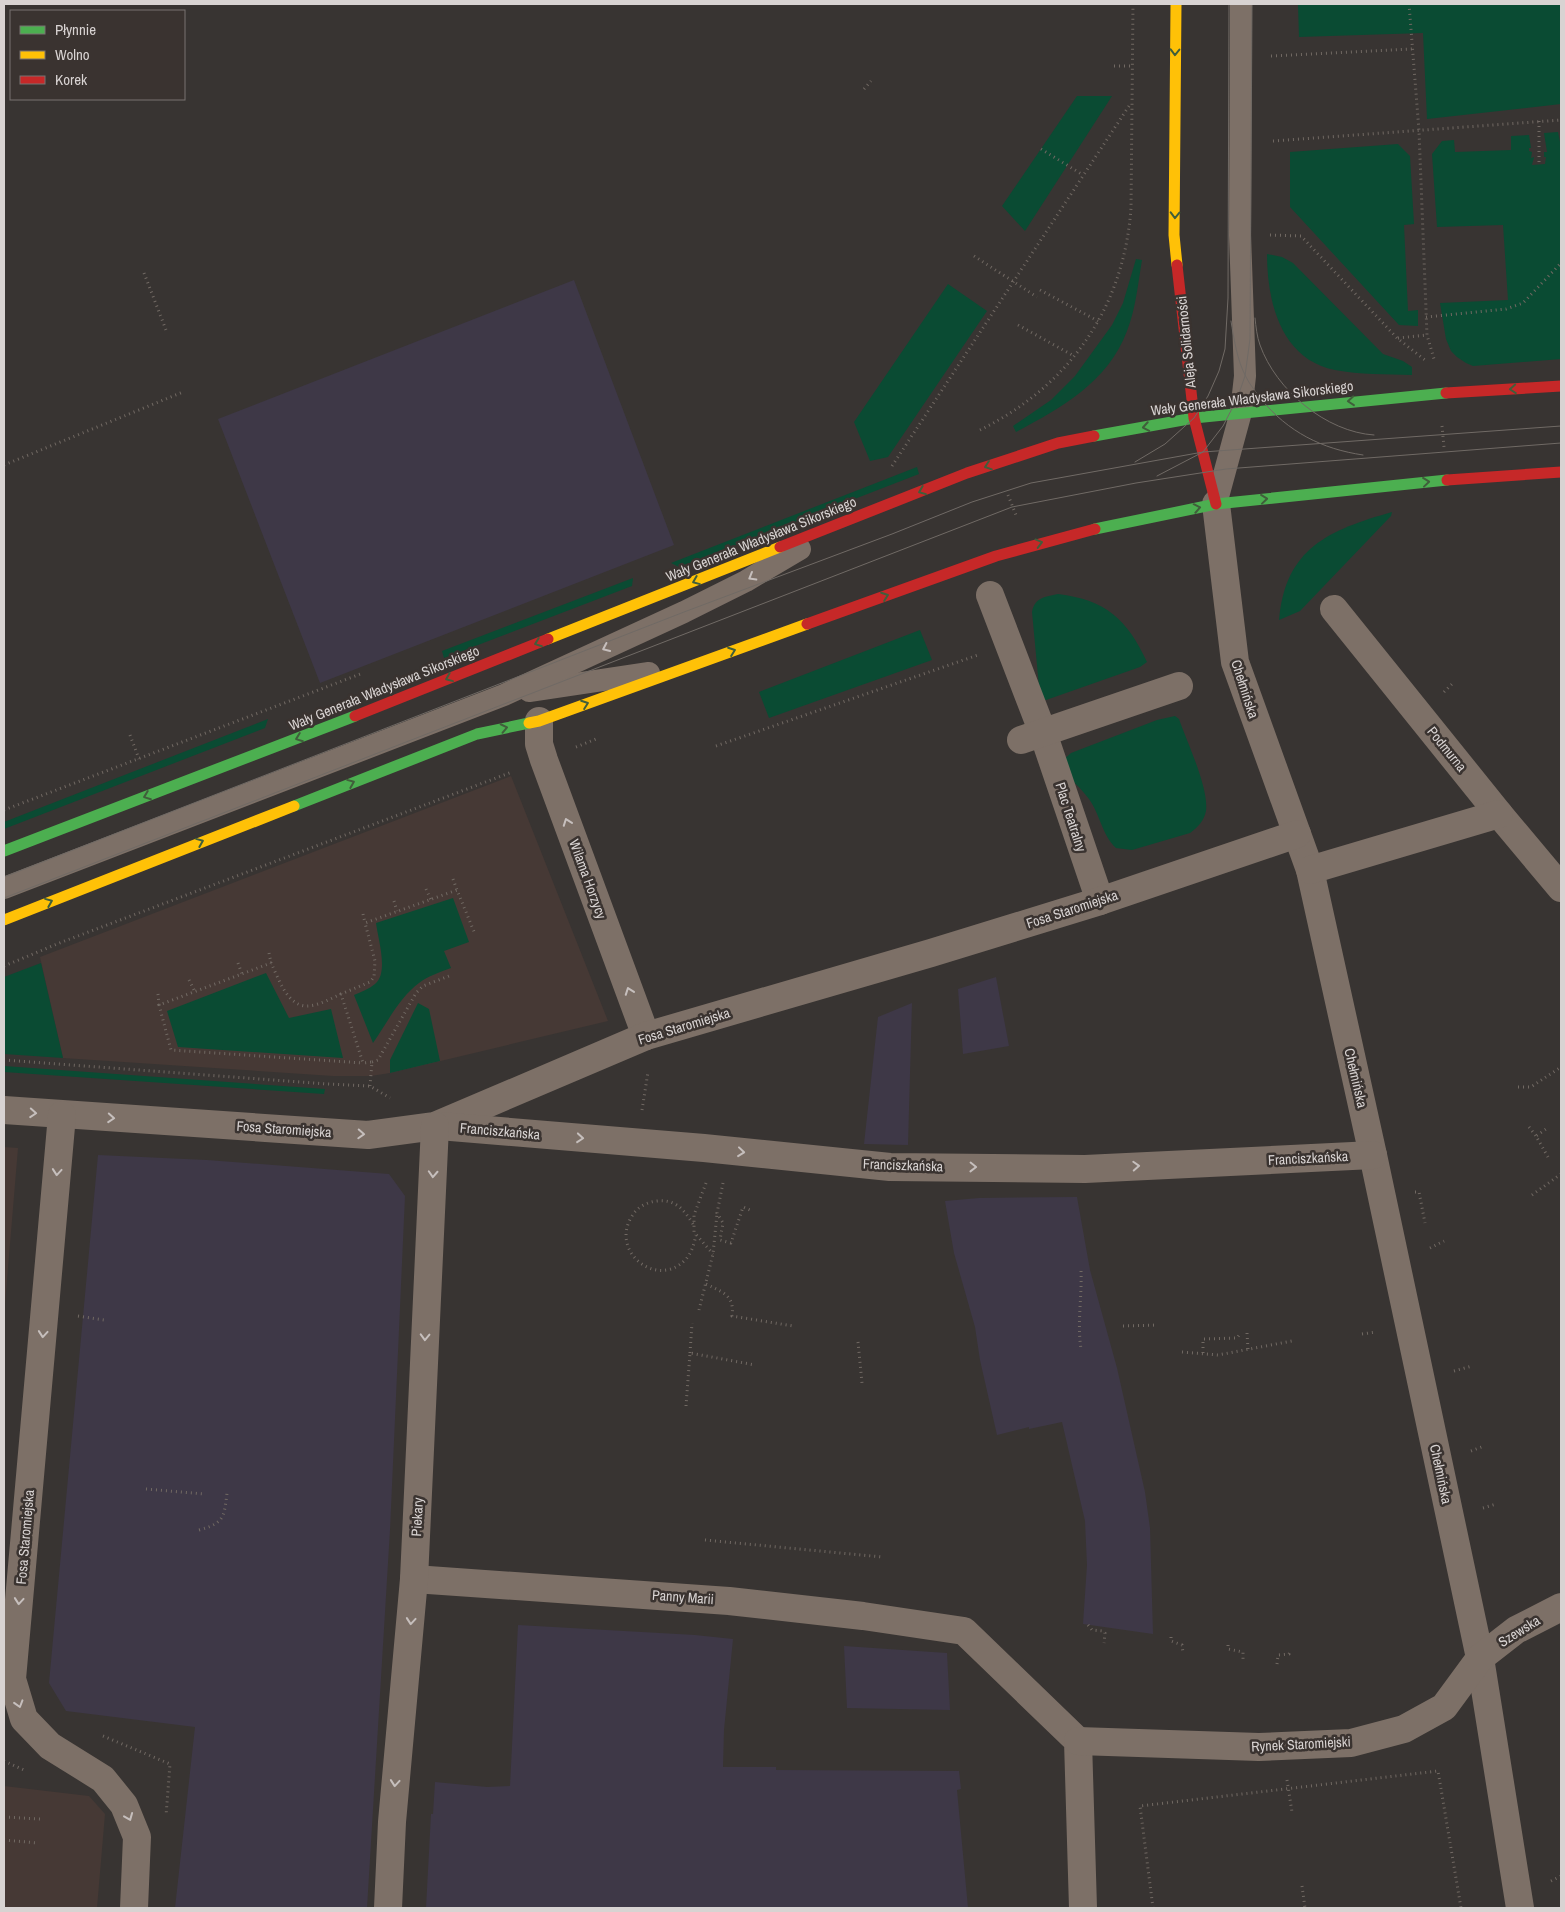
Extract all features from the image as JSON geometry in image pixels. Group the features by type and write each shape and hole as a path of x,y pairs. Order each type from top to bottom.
{"street":[{"name":"Aleja Solidarności","path":"1176,4 1174,235 1194,418 1216,504"},
{"name":"Wały Generała Władysława Sikorskiego","path":"4,851 325,728 967,473 1058,443 1194,418 1241,412 1439,393 1561,386"},
{"path":"4,920 448,744 478,734 539,721 996,556 1097,528 1216,504 1446,480 1561,472"},
{"name":"Chełmińska","path":"1216,504 1235,662 1310,870 1480,1658"},
{"name":"Plac Teatralny","path":"990,595 1009,644 1032,737 1100,901"},
{"name":"Podmurna","path":"1334,609 1561,888"},
{"path":"1032,737 1180,686"},
{"name":"Wilama Horzycy","path":"539,721 538,744 650,1035"},
{"path":"1310,870 1499,814"},
{"name":"Fosa Staromiejska","path":"4,1110 368,1135 435,1126 650,1035 932,953 1100,901 1296,834"},
{"name":"Fosa Staromiejska","path":"62,1115 12,1679 24,1719 50,1746 103,1779 124,1805 137,1837 134,1908"},
{"name":"Franciszkańska","path":"435,1126 531,1133 890,1167 1085,1169 1373,1155"},
{"name":"Piekary","path":"388,1908 392,1822 414,1579 435,1126"},
{"name":"Panny Marii","path":"414,1579 729,1600 863,1616 964,1631 1078,1741"},
{"name":"Szewska","path":"1480,1658 1516,1630 1561,1607"},
{"path":"1480,1658 1520,1908"},
{"name":"Rynek Staromiejski","path":"1078,1741 1260,1748 1351,1744 1404,1729 1444,1707 1480,1658"},
{"path":"1078,1741 1083,1908"}],"lane":[{"path":"1216,504 1241,412 1245,376 1240,235 1240,4"},
{"path":"4,888 504,695 684,612 746,580 855,518"},
{"path":"504,695 686,668"}],"path":[{"path":"974,433 1027,403 1047,386 1074,356 1109,302 1130,234 1133,4"},
{"path":"1409,4 1419,131 1427,334 1435,361"},
{"path":"1270,56 1412,49"},
{"path":"1114,66 1132,66"},
{"path":"864,89 871,81"},
{"path":"898,465 890,468 1131,103"},
{"path":"1269,141 1561,120"},
{"path":"1539,122 1539,162"},
{"path":"1041,148 1083,175"},
{"path":"1268,235 1301,236 1397,338 1431,365"},
{"path":"974,256 1036,296"},
{"path":"1426,317 1506,309 1523,303 1561,263"},
{"path":"144,272 166,330"},
{"path":"1040,290 1098,321"},
{"path":"1018,325 1074,356"},
{"path":"1397,338 1427,334"},
{"path":"4,465 183,392"},
{"path":"1442,423 1444,452"},
{"path":"1006,491 1017,520"},
{"path":"716,746 1009,644"},
{"path":"4,810 364,673"},
{"path":"130,735 139,759"},
{"path":"4,966 62,942 513,772"},
{"path":"453,879 475,934"},
{"path":"426,889 430,900"},
{"path":"365,923 457,890"},
{"path":"394,901 397,911"},
{"path":"269,953 271,963 291,1000 297,1004 309,1006 370,982 374,977 375,961 363,914"},
{"path":"238,963 242,974"},
{"path":"159,1005 271,963"},
{"path":"158,994 159,1005 171,1050 363,1063 378,1060 410,1000 416,993 423,986 449,976"},
{"path":"189,980 195,992"},
{"path":"341,994 363,1063"},
{"path":"638,1143 650,1035"},
{"path":"4,1060 370,1086 435,1126"},
{"path":"370,1086 372,1062"},
{"path":"1518,1087 1531,1087 1561,1066"},
{"path":"1529,1127 1548,1157"},
{"path":"1536,1136 1549,1128"},
{"path":"1532,1195 1561,1174"},
{"path":"708,1181 694,1215 693,1224 694,1232 713,1254"},
{"path":"699,1310 713,1254 721,1191"},
{"path":"693,1224 683,1208 675,1204 666,1201 648,1202 633,1213 628,1221 626,1230 628,1248 634,1258 642,1265 653,1270 665,1270 676,1267 685,1260 692,1251 696,1235"},
{"path":"717,1213 723,1223 720,1240 731,1243 743,1207 750,1210"},
{"path":"1430,1248 1444,1241"},
{"path":"1081,1271 1082,1300 1078,1329 1081,1349"},
{"path":"706,1284 725,1294 730,1300 733,1304 732,1316 793,1326"},
{"path":"77,1316 104,1320"},
{"path":"686,1406 692,1324"},
{"path":"1123,1326 1158,1325"},
{"path":"1362,1334 1382,1331"},
{"path":"1203,1353 1203,1336 1237,1338 1240,1334"},
{"path":"1247,1334 1248,1349"},
{"path":"1182,1352 1218,1354 1292,1341"},
{"path":"858,1342 862,1383"},
{"path":"690,1354 755,1365"},
{"path":"1454,1371 1472,1366"},
{"path":"1469,1452 1484,1446"},
{"path":"146,1489 204,1494"},
{"path":"199,1530 216,1526 224,1513 227,1493"},
{"path":"1480,1509 1496,1504"},
{"path":"705,1540 882,1558"},
{"path":"1088,1625 1092,1630 1105,1633 1104,1643"},
{"path":"1171,1637 1171,1641 1182,1645 1183,1652"},
{"path":"1228,1644 1228,1649 1243,1652 1243,1661"},
{"path":"1277,1664 1278,1655 1289,1654 1291,1650"},
{"path":"94,1732 170,1764 169,1774"},
{"path":"4,1761 32,1772"},
{"path":"1153,1908 1140,1806 1438,1771 1461,1908"},
{"path":"4,1817 40,1819"},
{"path":"4,1840 38,1843"},
{"path":"1551,1881 1561,1876"},
{"path":"1302,1886 1305,1908"}],"shaded area":[{"path":"574,280 674,545 320,683 218,419"},
{"path":"511,776 608,1021 371,1076 333,1076 63,1058 40,957"},
{"path":"996,977 1009,1046 963,1054 958,989"},
{"path":"912,1003 908,1145 864,1144 878,1017"},
{"path":"4,1147 18,1148 4,1316"},
{"path":"98,1155 207,1160 389,1174 405,1196 390,1530 367,1908 175,1908 195,1727 66,1711 49,1683"},
{"path":"1077,1197 1090,1270 1117,1368 1145,1492 1150,1528 1153,1634 1083,1624 1087,1565 1085,1521 1062,1422 1029,1429 1029,1427 997,1435 980,1360 975,1327 954,1253 945,1201 979,1198"},
{"path":"518,1625 695,1635 733,1639 724,1730 723,1767 776,1767 776,1770 959,1771 961,1789 957,1790 968,1908 426,1908 431,1814 433,1814 435,1782 487,1787 510,1786"},
{"path":"844,1646 947,1653 950,1710 847,1708"},
{"path":"4,1786 89,1796 105,1814 97,1908 4,1908"}],"green space":[{"path":"1298,4 1561,4 1561,104 1427,119 1423,33 1299,37"},
{"path":"1077,96 1112,96 1025,231 1002,206"},
{"path":"1558,132 1561,147 1561,359 1473,366 1457,357 1451,351 1446,339 1440,303 1508,300 1503,225 1437,227 1432,154 1442,141 1454,140 1455,152 1511,150 1511,136 1529,135 1531,148 1529,148 1529,151 1532,152 1531,158 1534,157 1532,165 1545,164 1546,157 1544,157 1544,152 1547,152 1544,133"},
{"path":"1398,144 1410,156 1414,224 1404,225 1408,311 1418,310 1418,326 1399,325 1290,207 1290,152"},
{"path":"1267,254 1282,257 1293,263 1383,354 1403,361 1412,367 1412,375 1344,372 1317,364 1302,354 1290,341 1274,309 1270,291"},
{"path":"1136,259 1142,260 1133,313 1119,349 1108,365 1081,392 1066,403 1016,432 1013,426 1051,400 1075,376 1112,325 1123,303"},
{"path":"948,284 987,311 888,457 870,461 854,422"},
{"path":"917,467 919,474 679,567 671,563"},
{"path":"1392,512 1391,516 1300,611 1279,620 1283,595 1290,575 1301,559 1314,546 1330,535 1349,526"},
{"path":"633,578 632,586 444,658 442,651"},
{"path":"1058,594 1089,601 1113,614 1131,634 1147,662 1140,667 1046,700 1040,697 1032,612 1033,607 1038,601"},
{"path":"920,630 932,660 769,718 759,692"},
{"path":"1175,716 1179,719 1201,778 1206,801 1204,818 1190,833 1132,850 1116,848 1107,837 1093,805 1069,777 1062,761 1071,753 1157,720"},
{"path":"268,719 265,728 4,829 4,822"},
{"path":"453,898 469,942 444,951 451,968 426,978 412,989 399,1003 373,1043 354,995 368,989 379,979 382,955 376,923"},
{"path":"41,963 63,1058 4,1054 4,977"},
{"path":"266,973 289,1018 331,1009 343,1058 178,1047 167,1011"},
{"path":"418,1003 429,1009 440,1061 390,1073 390,1060"},
{"path":"4,1066 325,1089 324,1094 4,1072"}],"tram line":[{"path":"1135,462 1165,444 1194,418 1208,396 1219,371 1225,349 1228,298 1229,4"},
{"path":"1157,476 1203,452 1223,426 1237,399 1245,376 1250,339 1252,4"},
{"path":"1255,318 1259,342 1268,362 1290,392 1305,406 1338,426 1374,435"},
{"path":"1231,321 1240,364 1253,388 1271,411 1294,430 1307,437 1334,448 1363,455"},
{"path":"4,877 684,612 972,502 1031,483 1203,452 1561,426"},
{"path":"4,898 1012,507 1136,483 1226,469 1561,443"}],"traffic: fast":[{"path":"1094,436 1194,418 1446,393"},
{"path":"1095,529 1216,504 1447,480"},
{"path":"4,851 355,716"},
{"path":"294,806 477,734 529,723"}],"traffic: slow":[{"path":"1176,4 1174,235 1177,265"},
{"path":"548,639 780,547"},
{"path":"529,723 807,624"},
{"path":"4,920 294,806"}],"traffic: jam":[{"path":"1177,265 1194,418 1216,504"},
{"path":"1446,393 1561,386"},
{"path":"780,547 967,473 1058,443 1094,436"},
{"path":"1447,480 1561,472"},
{"path":"807,624 996,556 1095,529"},
{"path":"355,716 548,639"}]}
